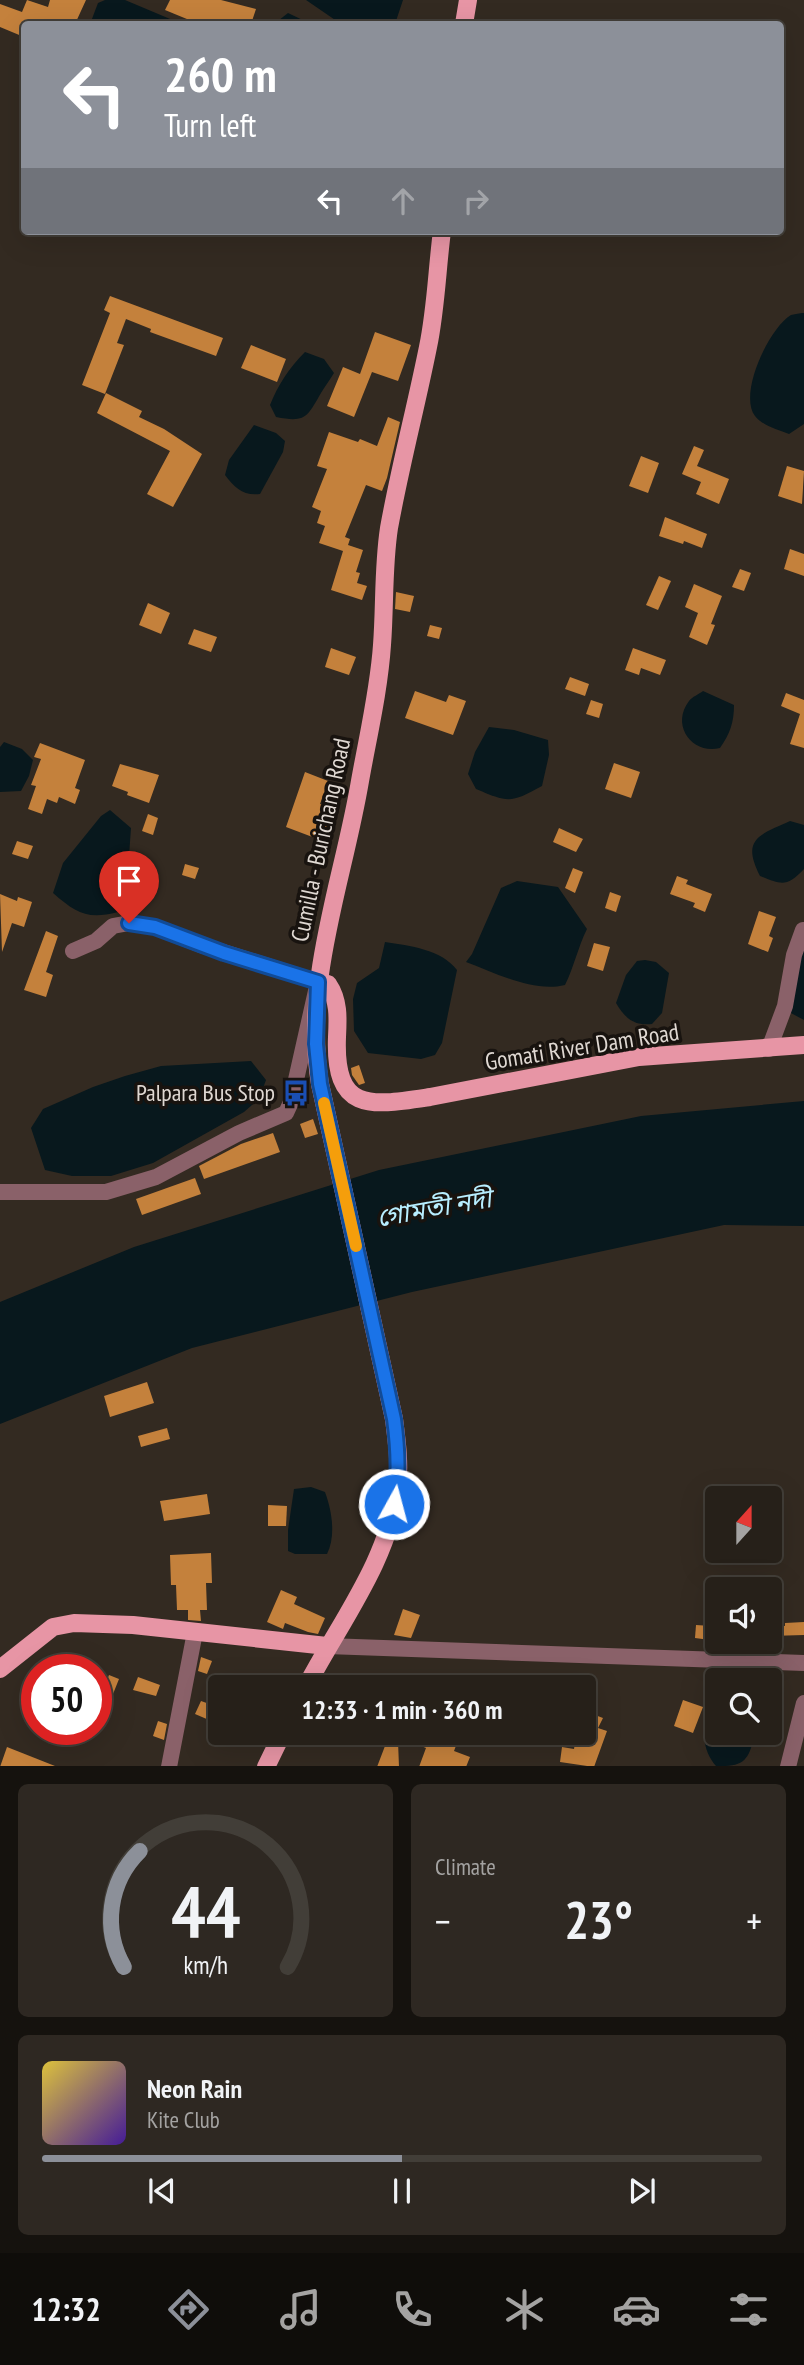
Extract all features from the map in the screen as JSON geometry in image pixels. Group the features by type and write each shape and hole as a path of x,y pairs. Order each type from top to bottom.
{"main road":[{"path":"464,21 468,0"},
{"name":"Cumilla - Burichang Road","path":"312,1675 368,1577 391,1519 397,1489 399,1457 394,1419 317,1068 318,982 371,716 382,647 389,529 429,345 442,235"},
{"name":"Gomati River Dam Road","path":"318,982 328,984 337,1006 337,1064 343,1086 356,1098 368,1101 397,1102 430,1097 639,1057 804,1045"},
{"path":"0,1669 36,1639 63,1624 133,1626 327,1646"},
{"path":"266,1766 276,1745"}],"street":[{"path":"0,1192 106,1192 156,1177 239,1133 286,1113 296,1082 318,982 212,949 155,927 129,923 113,926 96,942 74,951"},
{"path":"769,1049 785,1006 794,955 803,930"},
{"path":"169,1766 195,1632"},
{"path":"327,1646 804,1663"},
{"path":"788,1766 804,1703"}],"water":[{"path":"105,0 125,0 175,21 91,21 98,3"},
{"path":"306,0 403,0 396,21 337,21"},
{"path":"288,13 305,21 278,21"},
{"path":"804,313 804,424 789,434 766,425 755,416 750,393 758,362 774,333 791,315"},
{"path":"305,352 324,359 334,373 309,413 294,419 276,417 270,405 273,398 289,371"},
{"path":"254,425 276,433 285,441 283,452 260,494 249,494 240,490 225,475 229,460"},
{"path":"703,691 734,705 731,728 720,748 710,749 693,743 683,729 684,710 690,700"},
{"path":"489,727 514,730 548,740 549,755 542,786 523,796 510,799 476,789 468,774 475,752"},
{"path":"4,742 22,749 33,760 21,791 0,792 0,747"},
{"path":"110,810 131,828 129,856 119,882 118,912 90,915 68,906 53,893 63,863 101,816"},
{"path":"790,821 804,825 804,869 784,883 760,876 752,854 756,840"},
{"path":"517,881 558,887 587,929 565,985 553,987 528,984 466,962 501,888"},
{"path":"385,942 434,953 443,957 457,970 442,1043 435,1055 421,1059 368,1053 354,1031 353,999 357,983 379,968"},
{"path":"804,945 804,1020 789,1012"},
{"path":"637,961 656,962 669,973 662,1013 652,1024 640,1024 631,1020 616,1003 626,975"},
{"path":"251,1061 266,1080 259,1099 244,1112 153,1163 111,1176 72,1176 45,1170 31,1128 43,1109 93,1087 161,1066"},
{"name":"গোমতী নদী","path":"804,1101 804,1226 724,1225 412,1292 192,1348 0,1424 0,1302 134,1247 379,1170 641,1116"},
{"path":"311,1487 325,1492 332,1523 330,1547 327,1554 295,1554 288,1551 294,1489"},
{"path":"706,1745 751,1745 748,1756 733,1765 716,1766"}],"building":[{"path":"27,0 48,7 50,0 86,0 76,21 21,21 21,36 0,27 0,4 22,12"},
{"path":"170,0 221,0 256,9 252,21 192,21 165,10"},
{"path":"110,296 223,338 216,356 150,332 151,329 126,319 117,343 124,345 105,394 82,385 110,313 104,310"},
{"path":"375,332 411,345 398,381 372,372 354,417 327,406 343,367 360,374"},
{"path":"251,345 286,359 277,382 241,368"},
{"path":"106,393 142,411 139,417 164,429 202,454 173,507 147,494 170,451 97,413"},
{"path":"388,417 400,422 387,478 382,491 366,485 345,537 350,539 348,545 363,550 356,572 360,573 357,583 367,586 362,600 331,590 343,551 319,543 325,526 317,523 321,511 312,507 327,469 317,466 329,432 377,446"},
{"path":"694,446 704,450 697,466 729,479 719,504 696,494 701,482 682,474"},
{"path":"641,456 659,463 648,493 629,486"},
{"path":"787,466 804,471 802,504 778,496"},
{"path":"665,517 707,534 702,548 659,536"},
{"path":"790,549 804,554 804,576 784,569"},
{"path":"740,569 751,573 744,591 732,587"},
{"path":"659,576 671,581 658,610 646,605"},
{"path":"694,584 722,596 711,624 715,625 707,645 689,637 698,613 685,607"},
{"path":"396,592 414,596 410,612 395,609"},
{"path":"148,603 170,613 161,634 139,625"},
{"path":"430,625 442,628 439,639 427,636"},
{"path":"194,629 217,637 211,652 188,644"},
{"path":"331,648 356,657 349,675 325,667"},
{"path":"633,648 666,660 660,675 641,668 639,675 625,670"},
{"path":"570,677 589,684 585,696 565,689"},
{"path":"415,691 446,702 449,695 466,701 453,735 405,718"},
{"path":"786,693 804,700 804,748 790,744 800,714 781,706"},
{"path":"591,700 603,704 599,718 586,714"},
{"path":"40,743 85,760 75,788 80,790 75,804 59,797 57,803 47,799 42,814 28,809 36,786 31,785 41,759 34,757"},
{"path":"614,763 640,772 631,798 605,789"},
{"path":"120,764 159,775 149,803 112,786"},
{"path":"305,772 328,781 320,804 335,809 323,841 286,827"},
{"path":"148,814 158,818 153,835 142,831"},
{"path":"559,828 583,839 576,852 553,842"},
{"path":"17,841 33,846 28,859 12,854"},
{"path":"185,864 199,868 195,879 182,875"},
{"path":"573,868 583,872 575,893 565,888"},
{"path":"129,871 145,877 140,890 124,884"},
{"path":"677,876 688,880 686,884 712,894 705,912 693,907 695,903 670,894"},
{"path":"610,892 621,896 616,912 605,908"},
{"path":"0,894 17,901 18,897 32,902 24,927 12,923 2,952"},
{"path":"759,911 776,917 769,936 773,938 768,952 748,944"},
{"path":"46,931 58,936 46,972 53,975 46,997 24,990"},
{"path":"594,943 610,947 603,971 587,966"},
{"path":"359,1065 365,1083 359,1085 351,1068"},
{"path":"313,1119 318,1134 305,1138 300,1124"},
{"path":"273,1133 280,1152 204,1179 199,1166 241,1144"},
{"path":"195,1178 201,1194 142,1215 136,1199"},
{"path":"147,1382 154,1403 110,1417 104,1396"},
{"path":"167,1428 170,1439 141,1447 138,1436"},
{"path":"207,1494 210,1514 164,1521 160,1501"},
{"path":"268,1505 287,1506 286,1526 268,1526"},
{"path":"211,1553 212,1583 206,1583 207,1610 200,1610 201,1621 188,1620 188,1610 177,1610 176,1585 171,1585 170,1555"},
{"path":"281,1590 297,1597 294,1604 325,1618 318,1634 285,1623 283,1629 267,1622"},
{"path":"403,1609 420,1615 411,1638 394,1635"},
{"path":"804,1622 804,1635 782,1636 782,1626 785,1626 785,1623"},
{"path":"696,1625 705,1626 705,1639 695,1638"},
{"path":"201,1657 212,1661 207,1674 198,1671"},
{"path":"112,1676 119,1679 112,1694"},
{"path":"138,1677 160,1685 156,1696 133,1690"},
{"path":"683,1700 703,1707 693,1733 674,1726"},
{"path":"201,1701 208,1704 208,1720 195,1714"},
{"path":"596,1715 603,1718 598,1728 607,1731 594,1766 560,1762 562,1747 574,1749 575,1745 596,1745"},
{"path":"158,1721 167,1724 164,1740 153,1736"},
{"path":"385,1745 398,1745 399,1766 377,1766"},
{"path":"419,1745 456,1745 454,1751 470,1757 466,1766 419,1766 426,1748"},
{"path":"7,1747 55,1766 0,1766"}],"slow traffic":[{"path":"324,1103 356,1246"}],"place":[{"name":"Palpara Bus Stop","path":"296,1093"}],"route":[{"path":"129,923 155,927 224,953 318,982 317,1068 394,1419 399,1457 394,1504"}]}
